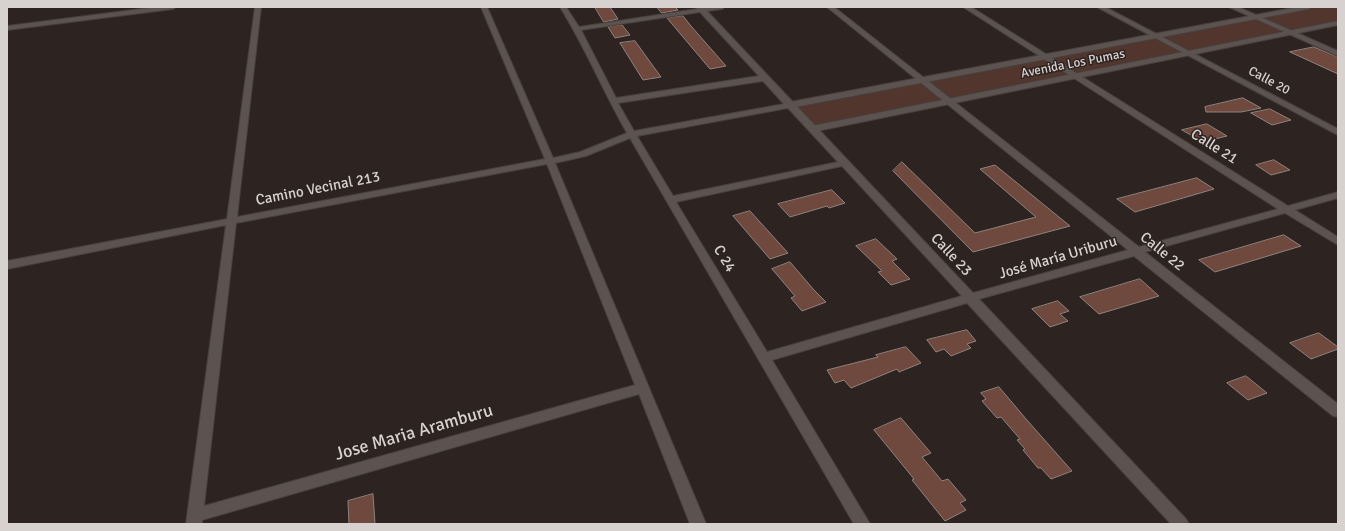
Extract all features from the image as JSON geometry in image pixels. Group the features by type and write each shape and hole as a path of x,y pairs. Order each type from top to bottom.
{"street":[{"path":"7,28 173,7"},
{"path":"195,520 258,7"},
{"path":"484,7 550,161 698,524"},
{"name":"C 24","path":"563,7 577,29 613,101 670,200 862,524"},
{"path":"577,29 700,9 722,7"},
{"name":"Calle 22","path":"830,7 1338,412"},
{"path":"966,7 1045,57"},
{"path":"1100,7 1155,36"},
{"path":"1232,7 1338,54"},
{"name":"Avenida Los Pumas","path":"632,134 1309,7"},
{"name":"Calle 23","path":"700,9 1181,524"},
{"name":"Avenida Los Pumas","path":"812,129 1338,23"},
{"name":"Calle 20","path":"1155,36 1338,132"},
{"name":"Calle 21","path":"1045,57 1338,242"},
{"path":"613,101 764,78"},
{"name":"Camino Vecinal 213","path":"7,265 550,161 583,154 632,134"},
{"path":"670,200 844,164"},
{"name":"José María Uriburu","path":"764,358 970,298 1338,195"},
{"name":"Jose Maria Aramburu","path":"195,520 643,388"}],"shaded area":[{"path":"1311,7 1338,7 1338,23 812,129 791,105"}],"building":[{"path":"595,7 610,7 618,19 604,22"},
{"path":"657,7 675,7 678,10 662,13"},
{"path":"683,16 726,66 710,69 667,18"},
{"path":"622,25 630,35 615,38 608,27"},
{"path":"635,41 661,77 643,80 620,43"},
{"path":"1314,47 1338,57 1338,74 1290,52"},
{"path":"1243,98 1261,108 1241,112 1206,112 1205,107"},
{"path":"1270,109 1291,120 1272,125 1251,113"},
{"path":"1207,124 1227,136 1203,142 1182,130"},
{"path":"1274,160 1290,170 1271,175 1256,165"},
{"path":"902,162 975,233 1036,217 980,169 995,165 1070,226 973,252 893,171"},
{"path":"1197,178 1214,189 1135,212 1117,199"},
{"path":"832,190 845,203 829,208 827,206 790,217 778,204"},
{"path":"750,211 788,253 770,259 733,216"},
{"path":"1284,235 1301,246 1215,272 1199,260"},
{"path":"876,239 897,259 892,261 910,279 891,285 878,272 882,271 856,246"},
{"path":"790,262 826,302 802,311 791,298 795,296 772,269"},
{"path":"1140,279 1159,296 1099,314 1080,297"},
{"path":"1058,301 1069,311 1060,314 1068,321 1050,327 1032,309"},
{"path":"967,330 976,341 967,344 971,348 951,356 944,349 936,352 927,340"},
{"path":"1319,333 1338,347 1338,349 1311,359 1290,343"},
{"path":"906,347 921,363 899,372 897,369 851,388 844,380 835,383 827,370 878,357 876,355"},
{"path":"1246,376 1267,393 1248,400 1227,383"},
{"path":"999,387 1072,471 1051,479 1041,468 1038,468 1023,450 1025,449 1017,440 1020,439 1001,417 997,418 982,401 986,399 981,393"},
{"path":"901,418 931,453 922,457 942,481 948,479 966,500 960,503 966,510 945,521 912,480 914,479 874,430"},
{"path":"373,494 375,524 349,524 348,501"}]}
